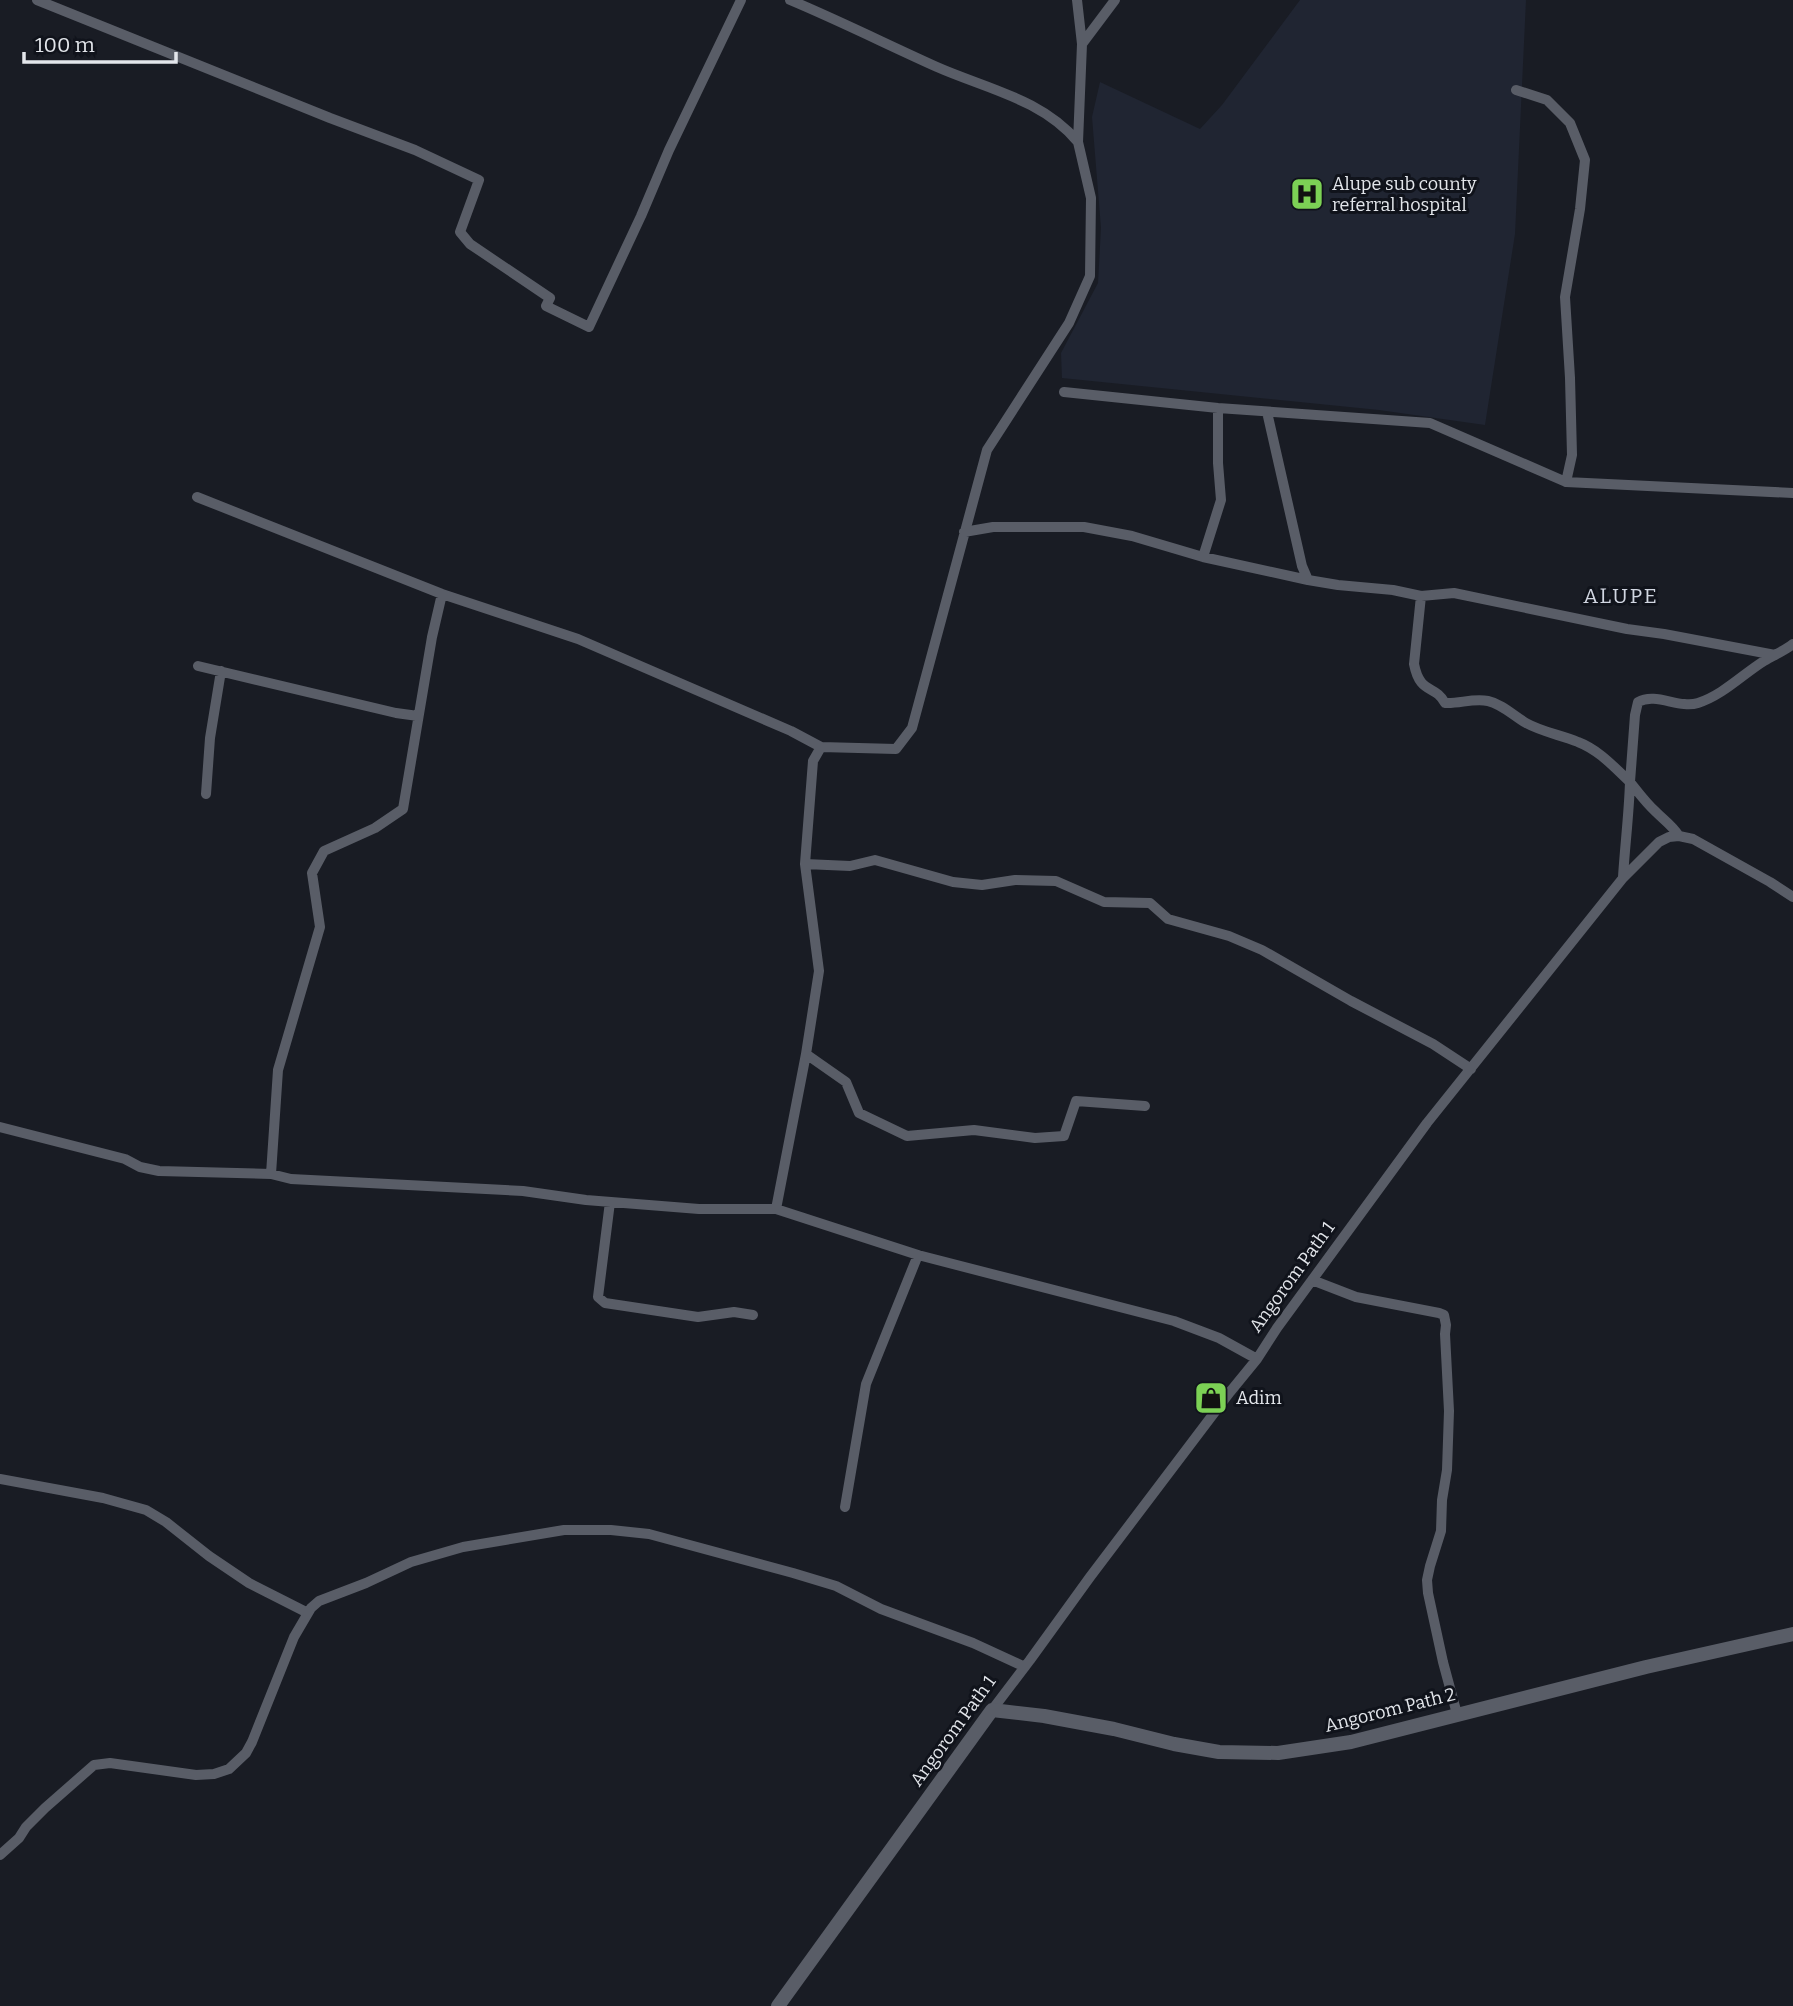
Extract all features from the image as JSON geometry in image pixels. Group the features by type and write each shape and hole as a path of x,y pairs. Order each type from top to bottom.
{"street":[{"path":"37,0 415,150 479,180 460,232 470,244 550,298 546,306 589,327 741,0"},
{"path":"790,0 958,77 1025,101 1060,123 1078,142"},
{"path":"197,497 442,594 578,639 791,731 821,747 896,749 912,728 987,450 1069,323 1090,275 1091,198 1078,142 1082,44 1077,0"},
{"path":"1082,44 1115,0"},
{"path":"1516,90 1547,100 1570,123 1585,160 1580,209 1565,297 1572,455 1566,482"},
{"path":"1064,392 1218,408 1430,423 1566,482 1793,492"},
{"path":"1203,557 1221,500 1218,408"},
{"path":"1267,412 1308,580"},
{"path":"964,532 993,527 1084,527 1132,536 1203,557 1308,580 1421,596 1454,593 1627,629 1775,655"},
{"path":"271,1174 278,1070 320,927 312,873 324,852 374,828 402,809 442,594"},
{"path":"1421,596 1414,664 1416,675 1426,688 1441,695 1445,703 1480,700 1497,704 1528,724 1589,747 1609,761 1648,804 1671,824 1679,836 1708,846 1793,897"},
{"path":"1623,878 1638,702 1652,699 1698,703 1715,695 1793,644"},
{"path":"198,666 418,716"},
{"path":"206,794 221,671"},
{"path":"776,1209 807,1054 819,971 805,864 813,761 821,747"},
{"name":"Angorom Path 1","path":"778,2006 992,1710 1257,1359 1427,1123 1623,878 1658,842 1679,836"},
{"path":"805,864 850,866 875,860 953,882 982,885 1015,880 1056,881 1104,902 1150,903 1168,919 1229,936 1262,950 1341,996 1433,1044 1471,1069"},
{"path":"807,1054 846,1082 859,1113 907,1136 974,1130 1035,1138 1064,1136 1076,1101 1145,1106"},
{"path":"0,1127 125,1159 140,1167 159,1171 271,1174 290,1179 523,1191 586,1200 699,1209 776,1209 918,1255 1174,1321 1219,1338 1257,1359"},
{"path":"610,1202 598,1297 604,1303 698,1317 734,1312 753,1315"},
{"path":"845,1507 866,1384 918,1255"},
{"path":"1312,1280 1356,1297 1439,1313 1446,1319 1447,1470 1441,1531 1427,1580 1443,1662 1457,1714"},
{"path":"0,1479 103,1498 146,1510 249,1583 307,1613"},
{"path":"0,1855 45,1808 94,1765 110,1763 197,1775 222,1773 229,1769 246,1753 252,1742 294,1637 307,1613 319,1601 411,1562 463,1547 564,1530 629,1531 670,1539 836,1586 881,1609 972,1643 1025,1667"},
{"name":"Angorom Path 2","path":"992,1710 1114,1729 1195,1748 1252,1754 1278,1753 1351,1742 1646,1667 1793,1634"}],"shaded area":[{"name":"Alupe sub county referral hospital","path":"1300,0 1526,0 1515,234 1485,425 1379,410 1062,378 1061,353 1098,283 1101,228 1092,117 1100,82 1200,129 1222,105"}],"place":[{"name":"Alupe sub county referral hospital","path":"1307,194"},
{"name":"Adim","path":"1211,1398"}],"district":[{"name":"ALUPE","path":"1621,596"}]}
